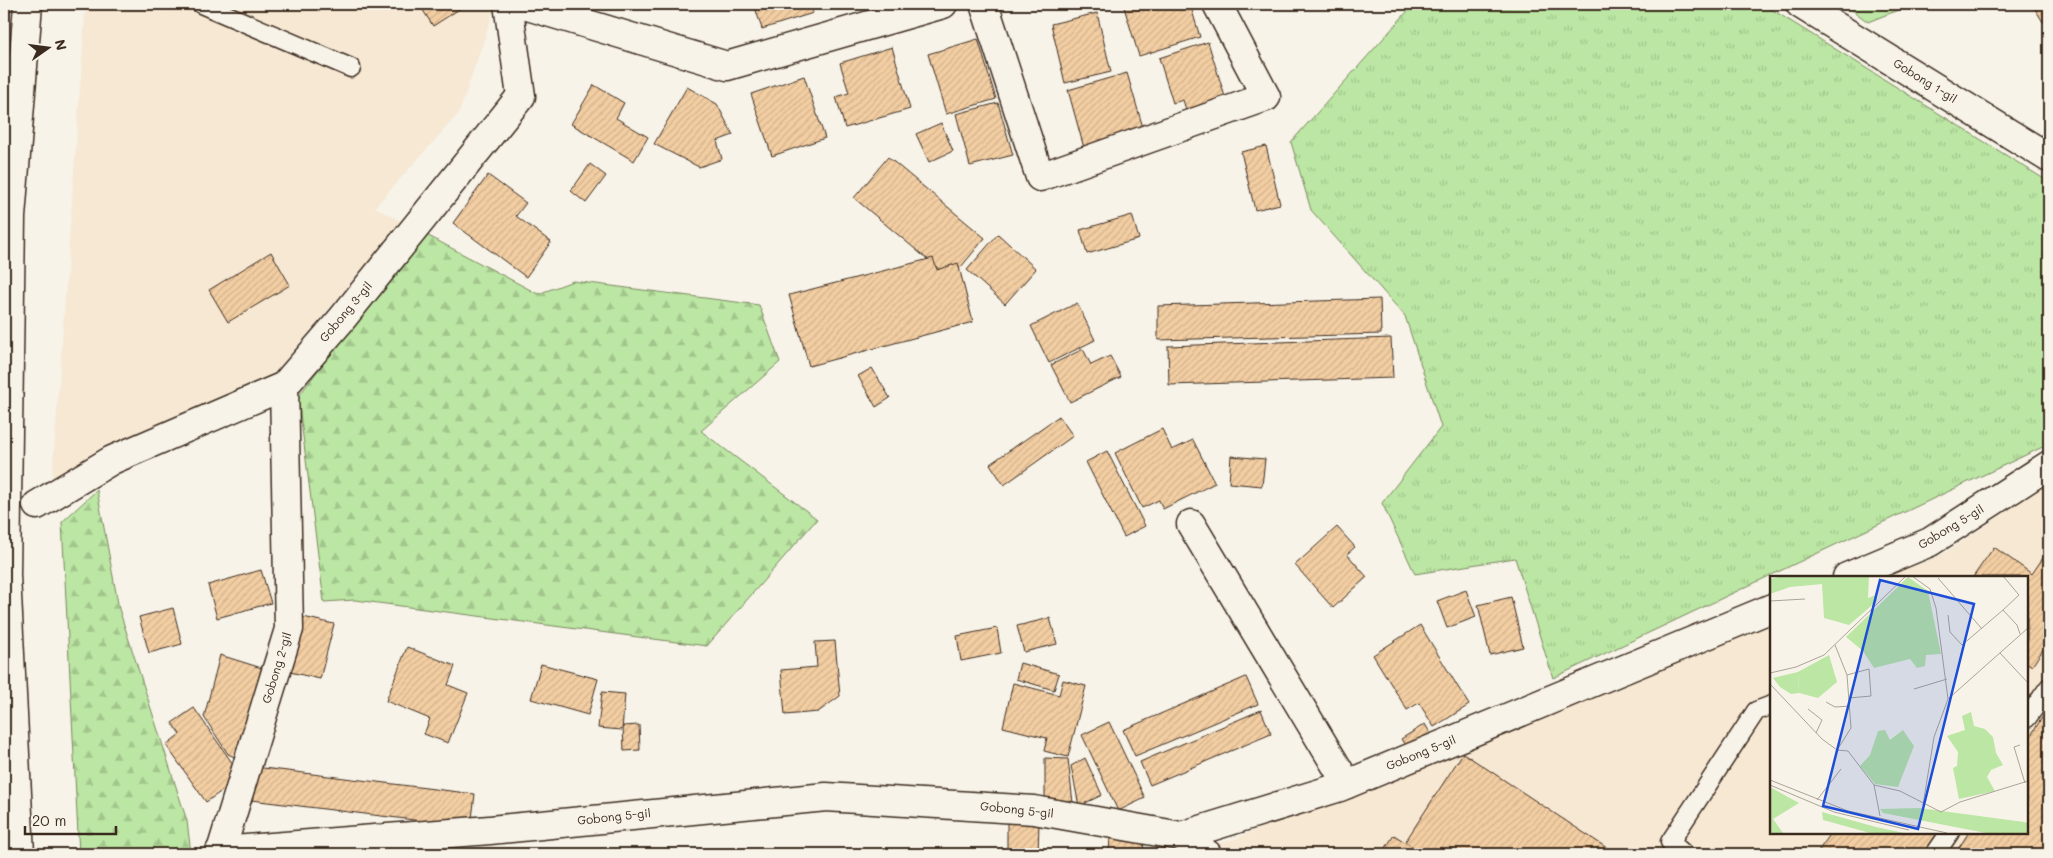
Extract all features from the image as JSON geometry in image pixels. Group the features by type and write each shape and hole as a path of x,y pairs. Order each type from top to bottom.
{"main road":[{"path":"20,854 6,575 11,217 28,4"},
{"name":"Gobong 3-gil","path":"37,505 112,460 284,386 342,320 521,96 508,4"},
{"path":"520,4 727,66 910,8 943,4"},
{"path":"984,4 1040,177 1266,97 1217,4"},
{"name":"Gobong 1-gil","path":"1800,4 2049,158"},
{"name":"Gobong 2-gil","path":"220,853 289,628 284,386"},
{"name":"Gobong 5-gil","path":"1848,576 1930,542 2049,465"},
{"path":"1191,524 1346,784"},
{"name":"Gobong 5-gil","path":"220,853 490,830 826,797 1034,810 1181,836 1346,784 1770,609"},
{"path":"1181,836 1208,854"}],"lane":[{"path":"201,4 351,68"},
{"path":"2028,717 2049,687"},
{"path":"1684,854 1670,842 1756,710 1770,706"},
{"path":"1935,854 1949,833"}],"shaded area":[{"path":"86,4 496,4 459,113 375,207 402,222 273,375 52,481"},
{"path":"2049,483 2049,854 1184,854 1234,839 1770,624 1770,833 2028,833 2028,576 1889,576 1943,554"}],"green space":[{"path":"1414,4 1763,4 2049,182 2049,444 1553,678 1515,558 1415,574 1382,503 1441,427 1405,316 1311,210 1291,142"},
{"path":"1844,4 1913,4 1868,22"},
{"path":"421,232 538,294 573,281 759,305 780,362 701,431 817,519 707,646 355,600 324,602 298,397"},
{"path":"97,490 119,609 187,821 191,854 79,854 62,522"}],"building":[{"path":"419,4 463,4 464,6 433,26"},
{"path":"754,4 810,4 813,13 762,29"},
{"path":"1123,4 1190,4 1200,37 1139,56"},
{"path":"2032,4 2049,4 2049,18 2043,22"},
{"path":"1097,13 1111,72 1065,83 1051,24"},
{"path":"978,39 996,99 946,114 928,54"},
{"path":"1208,42 1226,100 1187,113 1183,100 1173,103 1159,58"},
{"path":"892,47 910,109 845,128 836,97 849,93 840,63"},
{"path":"1127,73 1144,131 1084,148 1068,90"},
{"path":"804,76 825,138 772,156 751,94"},
{"path":"594,85 624,103 616,118 648,137 634,161 571,124"},
{"path":"687,87 717,104 733,135 717,141 722,159 699,167 654,144"},
{"path":"998,103 1013,155 970,166 956,114"},
{"path":"941,123 953,151 929,162 916,134"},
{"path":"1266,146 1280,204 1255,210 1241,152"},
{"path":"888,157 985,238 951,279 854,198"},
{"path":"590,164 606,176 586,203 571,191"},
{"path":"488,175 526,203 516,216 551,242 526,277 453,223"},
{"path":"1132,215 1139,239 1087,254 1080,230"},
{"path":"998,234 1036,269 1005,304 967,270"},
{"path":"271,252 290,285 228,322 209,290"},
{"path":"933,258 937,270 958,263 973,322 809,366 789,295"},
{"path":"1380,299 1381,334 1158,340 1158,306"},
{"path":"1077,303 1095,340 1049,363 1031,326"},
{"path":"1391,338 1393,378 1169,385 1168,346"},
{"path":"1083,349 1091,365 1110,356 1121,377 1070,402 1051,365"},
{"path":"872,368 890,398 876,407 858,376"},
{"path":"1059,416 1073,436 1004,485 990,464"},
{"path":"1162,429 1172,450 1193,440 1215,483 1163,509 1159,500 1142,508 1115,453"},
{"path":"1107,451 1145,526 1124,537 1086,462"},
{"path":"1231,456 1265,459 1262,486 1229,483"},
{"path":"1337,527 1355,547 1347,554 1367,577 1333,608 1295,565"},
{"path":"1994,547 2032,574 2049,549 2049,641 2032,666 2028,664 2028,576 1974,576"},
{"path":"261,570 271,603 217,618 208,585"},
{"path":"1466,590 1476,617 1447,628 1437,601"},
{"path":"1511,597 1523,647 1490,655 1478,605"},
{"path":"173,608 182,644 149,653 139,617"},
{"path":"303,617 334,624 320,679 290,672"},
{"path":"1050,618 1057,644 1024,652 1017,626"},
{"path":"1420,625 1469,705 1434,727 1419,703 1407,710 1373,655"},
{"path":"997,628 1001,653 961,661 957,636"},
{"path":"835,641 840,696 818,712 785,715 781,670 817,667 815,642"},
{"path":"407,647 455,666 448,685 468,693 448,743 424,734 430,719 386,701"},
{"path":"220,655 268,670 243,761 228,754 204,717"},
{"path":"1020,663 1059,674 1054,690 1016,679"},
{"path":"541,664 598,679 588,715 531,699"},
{"path":"1246,677 1258,704 1135,756 1123,730"},
{"path":"1063,680 1086,686 1068,757 1044,751 1047,738 1003,727 1013,683 1059,695"},
{"path":"602,692 625,694 622,730 598,728"},
{"path":"2049,706 2049,854 1955,854 1968,833 2028,833 2028,740"},
{"path":"194,708 242,777 206,802 166,745 180,734 172,723"},
{"path":"1261,710 1271,734 1150,785 1140,762"},
{"path":"1109,722 1145,798 1118,811 1082,735"},
{"path":"1425,724 1433,738 1410,753 1401,739"},
{"path":"639,725 640,750 624,751 623,726"},
{"path":"1463,753 1616,854 1424,854 1405,842"},
{"path":"1045,758 1068,759 1073,803 1045,798"},
{"path":"1085,758 1102,795 1079,806 1071,766"},
{"path":"255,767 475,794 471,827 251,800"},
{"path":"1007,823 1039,823 1038,854 1007,854"},
{"path":"1831,833 1938,833 1923,854 1816,854"},
{"path":"1394,835 1405,842 1424,854 1382,854"},
{"path":"1110,837 1144,840 1143,854 1109,853"}]}
